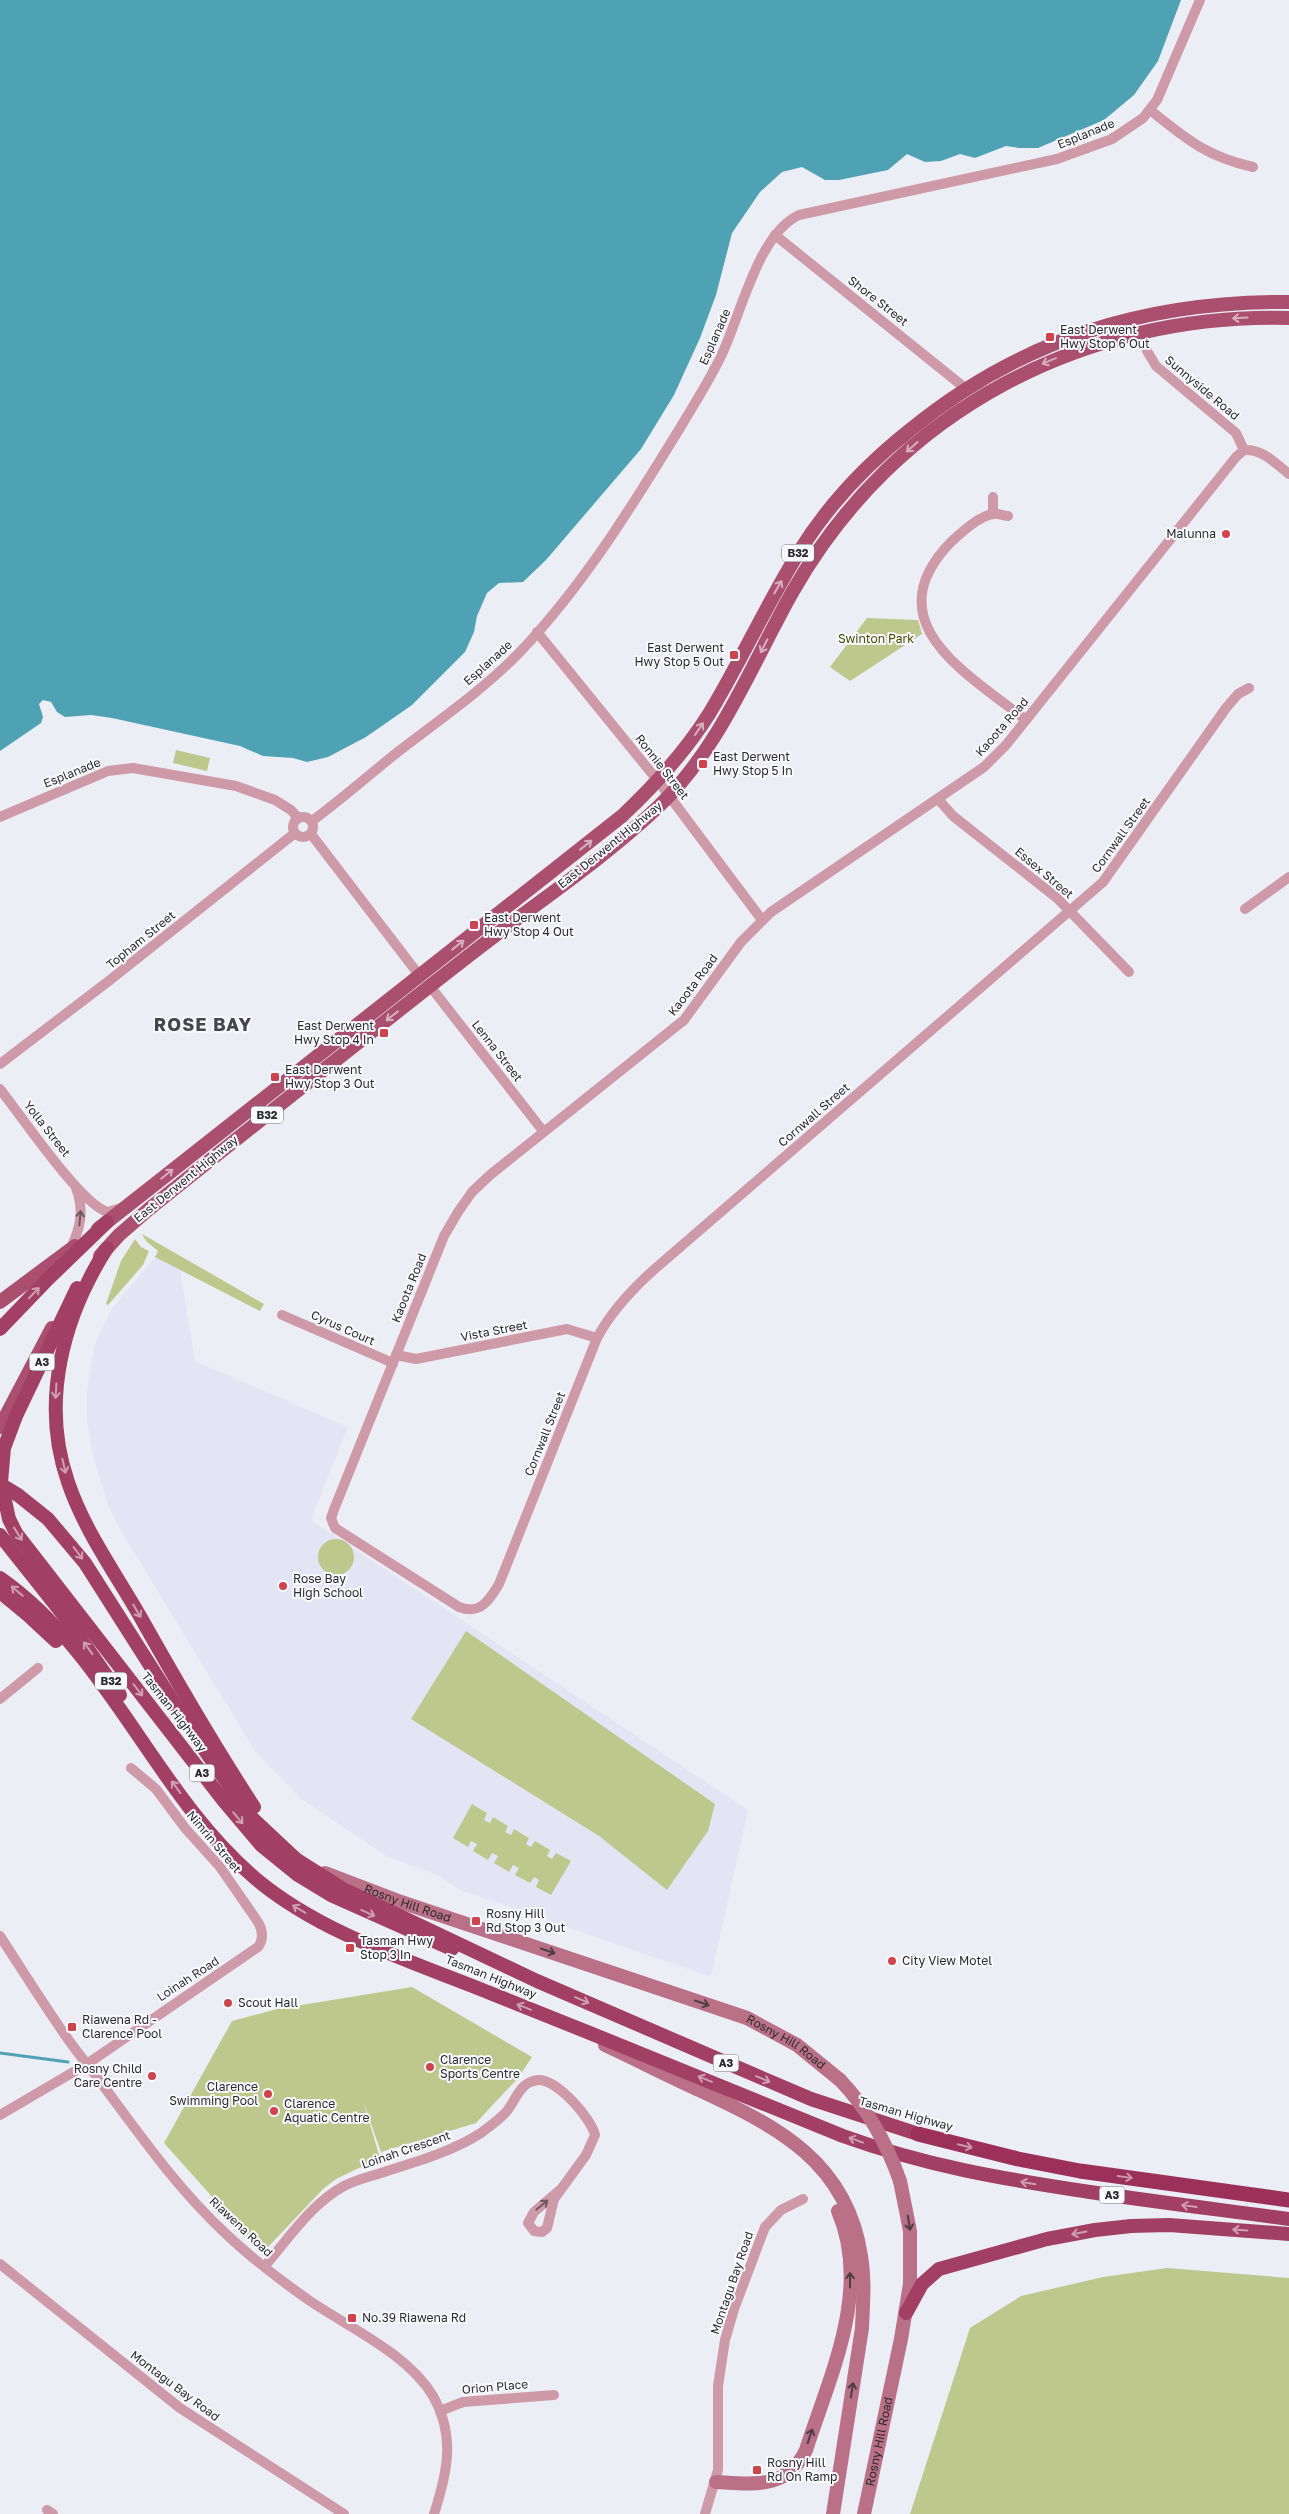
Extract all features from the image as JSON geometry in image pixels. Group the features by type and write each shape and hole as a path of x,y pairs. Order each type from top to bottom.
{"highway":[{"name":"B32","path":"0,1329 107,1222"},
{"path":"107,1248 89,1278 76,1307 60,1360 55,1396 56,1418 64,1468 76,1501 100,1548 226,1765 280,1847"},
{"name":"A3","path":"4,1432 77,1288"},
{"name":"Tasman Highway","path":"4,1432 1,1482 9,1519 16,1533 223,1800 261,1845 285,1866 313,1885 360,1910 440,1944 537,1981"},
{"name":"Tasman Highway","path":"0,1484 18,1495 48,1519 85,1563 230,1790 250,1816 280,1847 343,1889 537,1981 811,2099 918,2134 1018,2159 1080,2171 1289,2200"},
{"name":"B32","path":"0,1536 93,1655 156,1750 159,1764"},
{"name":"Tasman Highway","path":"0,1578 28,1600 57,1629 101,1684 210,1832 232,1856 266,1886 292,1905 350,1935 843,2136 935,2166 1030,2183 1289,2219"},
{"name":"Tasman Highway","path":"0,1592 65,1650 150,1758 159,1764"},
{"path":"906,2313 922,2284 939,2269 1047,2239 1095,2230 1132,2226 1187,2226 1289,2234"}],"main road":[{"name":"East Derwent Highway","path":"0,1302 129,1205 622,816 658,781 680,755 710,713 777,587 800,549 825,515 881,454 966,388 1000,368 1063,339 1131,318 1215,304 1289,302"},
{"name":"East Derwent Highway","path":"77,1288 107,1248 148,1209 639,824 669,796 698,762 737,700 792,592 817,552 844,515 878,478 935,428 968,404 1012,378 1059,357 1101,342 1191,322 1249,317 1289,318"},
{"name":"Rosny Hill Road","path":"297,1860 401,1902 747,2018 797,2045 840,2080 857,2100 879,2133 900,2181 907,2210 912,2250 906,2313 864,2514"},
{"name":"Tasman Highway","path":"586,2032 600,2043 738,2107 782,2133"},
{"path":"716,2482 769,2482 784,2477 797,2466 806,2450 847,2320 850,2266 842,2219 821,2177 805,2156 782,2133"},
{"path":"782,2133 811,2156 836,2188 852,2219 862,2256 864,2277 862,2328 833,2514"}],"street":[{"name":"Esplanade","path":"312,821 460,704 518,654 591,564 624,517 704,389 722,355 760,260 775,235 785,223 800,215 1006,171 1084,150 1124,132 1150,110 1162,91 1200,0"},
{"path":"1150,110 1203,151 1253,167"},
{"name":"Shore Street","path":"775,235 966,388"},
{"name":"Sunnyside Road","path":"1147,351 1156,366 1232,428 1244,450"},
{"path":"1244,450 1256,450 1262,453 1289,474"},
{"name":"Kaoota Road","path":"472,1611 451,1603 338,1531 331,1522 340,1494 444,1236 458,1212 472,1192 490,1175 543,1131 669,1034 684,1020 741,942 762,920 984,767 1026,720 1236,456 1244,450"},
{"path":"993,497 994,514"},
{"path":"1008,516 994,514 959,535 935,562 924,591 924,614 931,637 945,656 1026,720"},
{"name":"Ronnie Street","path":"537,632 658,781 762,920"},
{"name":"Cornwall Street","path":"472,1611 481,1607 490,1599 499,1584 597,1338 606,1320 636,1286 1069,912 1112,872 1226,708 1238,694 1249,688"},
{"name":"Esplanade","path":"0,818 108,771 133,768 236,786 275,800 291,810 298,818"},
{"name":"Essex Street","path":"938,799 953,816 1039,883 1129,972"},
{"path":"304,816 312,821 314,827 311,834 304,837 295,833 293,822 298,818 304,816"},
{"name":"Topham Street","path":"0,1064 110,980 295,833"},
{"path":"311,834 419,975"},
{"path":"1245,909 1289,877"},
{"name":"Lenna Street","path":"430,986 543,1131"},
{"name":"Yolla Street","path":"0,1088 75,1185 104,1210 114,1211 129,1205"},
{"name":"Yolla Street","path":"70,1250 79,1230 82,1213 75,1185"},
{"name":"Cyrus Court","path":"282,1315 394,1359"},
{"name":"Vista Street","path":"394,1359 416,1359 567,1329 597,1338"},
{"path":"0,1699 38,1668"},
{"name":"Nimrin Street","path":"131,1768 156,1789 185,1828 220,1867 262,1928 262,1942"},
{"name":"Riawena Road","path":"0,1936 87,2064 168,2171 223,2231 311,2302 407,2366 427,2386 440,2411 448,2437 448,2463 434,2514"},
{"name":"Loinah Road","path":"0,2115 87,2064 231,1966 262,1942"},
{"name":"Loinah Crescent","path":"264,2266 317,2207 334,2192 349,2183 436,2155 466,2142 501,2117 521,2088 531,2082 548,2081 559,2088 594,2130 592,2144 561,2188"},
{"name":"Montagu Bay Road","path":"705,2514 716,2482 718,2460 718,2386 725,2340 734,2310 765,2227 781,2210 803,2199"},
{"name":"Montagu Bay Road","path":"0,2264 180,2408 344,2514"},
{"name":"Orion Place","path":"440,2411 463,2402 554,2395"}],"shaded area":[{"name":"Rose Bay High School","path":"155,1257 180,1269 195,1361 348,1427 311,1520 748,1810 711,1977 460,1890 439,1876 386,1856 300,1798 255,1751 121,1531 108,1505 92,1452 87,1421 87,1393 94,1346 111,1310"}],"green space":[{"name":"Swinton Park","path":"867,618 918,620 922,634 850,681 830,667"},
{"path":"176,750 210,758 207,771 173,763"},
{"path":"142,1234 264,1304 260,1311 155,1257 158,1251 146,1241"},
{"path":"135,1239 141,1247 149,1251 143,1265 108,1305 106,1304 121,1261"},
{"path":"336,1539 343,1540 349,1544 353,1550 353,1564 349,1570 343,1574 336,1575 329,1574 323,1570 319,1564 318,1557 319,1550 323,1544 329,1540"},
{"path":"466,1631 715,1804 708,1831 667,1890 599,1836 411,1719"},
{"path":"472,1804 487,1813 484,1820 490,1823 493,1817 508,1826 505,1832 511,1835 514,1829 529,1838 526,1844 531,1847 535,1841 550,1850 547,1856 552,1859 556,1853 571,1861 551,1895 536,1887 539,1880 534,1877 530,1883 515,1875 519,1868 513,1865 509,1872 494,1863 498,1856 492,1853 488,1860 473,1851 477,1844 471,1841 468,1847 453,1838"},
{"path":"412,1987 532,2057 518,2078 476,2123 381,2152 363,2101 380,2158 336,2179 323,2189 268,2247 257,2247 164,2143 232,2021 277,2009"},
{"path":"1167,2268 1289,2278 1289,2514 910,2514 970,2328 1021,2296 1103,2277"}],"water":[{"path":"0,0 1181,0 1158,61 1134,95 1104,120 1038,148 1006,146 975,158 960,154 941,161 925,162 907,154 888,170 839,180 825,180 802,167 782,172 760,192 732,233 716,295 700,338 674,395 641,449 546,560 523,582 499,583 487,593 465,652 412,705 366,737 328,757 307,762 293,758 263,756 240,746 112,718 91,715 65,717 57,712 51,702 43,700 39,704 43,717 41,723 0,751"}],"waterway":[{"path":"0,2053 68,2062"}],"place":[{"name":"East Derwent Hwy Stop 6 Out","path":"1050,337"},
{"name":"Malunna","path":"1226,534"},
{"name":"East Derwent Hwy Stop 5 Out","path":"734,655"},
{"name":"East Derwent Hwy Stop 5 In","path":"703,764"},
{"name":"East Derwent Hwy Stop 4 Out","path":"474,925"},
{"name":"East Derwent Hwy Stop 4 In","path":"384,1033"},
{"name":"East Derwent Hwy Stop 3 Out","path":"275,1077"},
{"name":"Rose Bay High School","path":"283,1586"},
{"name":"Rosny Hill Rd Stop 3 Out","path":"476,1921"},
{"name":"Tasman Hwy Stop 3 In","path":"350,1948"},
{"name":"City View Motel","path":"892,1961"},
{"name":"Scout Hall","path":"228,2003"},
{"name":"Riawena Rd - Clarence Pool","path":"72,2027"},
{"name":"Clarence Sports Centre","path":"430,2067"},
{"name":"Rosny Child Care Centre","path":"152,2076"},
{"name":"Clarence Swimming Pool","path":"268,2094"},
{"name":"Clarence Aquatic Centre","path":"274,2111"},
{"name":"No.39 Riawena Rd","path":"352,2318"},
{"name":"Rosny Hill Rd On Ramp","path":"757,2470"}],"district":[{"name":"ROSE BAY","path":"203,1025"}]}
